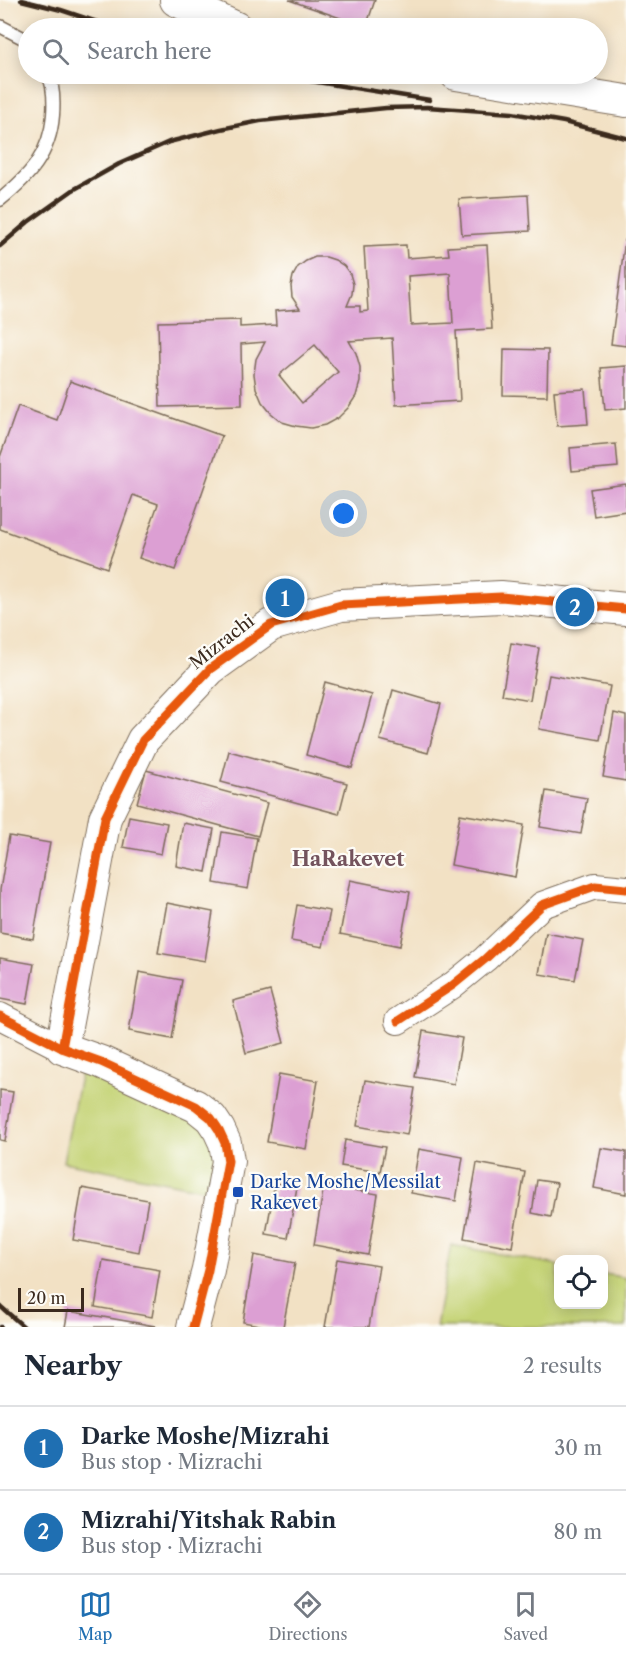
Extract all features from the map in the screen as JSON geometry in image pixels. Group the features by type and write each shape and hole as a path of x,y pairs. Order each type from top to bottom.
{"street":[{"path":"176,0 215,18"},
{"path":"519,84 626,101"},
{"name":"Mizrachi","path":"62,1048 105,818 143,740 210,669 271,625 341,605 501,597 626,609"},
{"path":"398,1021 453,985 485,959 542,905 595,886 626,889"},
{"path":"0,1016 62,1048 101,1062 196,1106 211,1118 219,1130 225,1143 228,1161 208,1270 192,1327"}],"lane":[{"path":"0,26 18,35"},
{"path":"0,200 32,169 48,143 54,104 52,84"}],"green space":[{"path":"84,1056 211,1118 223,1193 63,1162"},
{"path":"451,1245 554,1264 554,1309 608,1309 608,1275 626,1278 626,1327 436,1327"}],"building":[{"path":"289,0 375,0 369,18 340,18"},
{"path":"528,195 530,231 462,235 459,199"},
{"path":"626,240 626,346 611,344"},
{"path":"406,245 407,258 449,255 448,247 487,245 492,329 456,331 460,401 396,405 392,338 349,341 360,367 360,382 356,396 338,418 325,425 311,428 282,422 262,402 256,388 254,374 256,359 265,342 241,344 242,405 160,407 158,322 240,320 240,327 276,325 275,311 300,309 292,297 293,276 298,267 315,257 326,257 344,266 353,284 347,306 360,306 360,312 368,311 364,247","holes":["450,273 453,323 411,325 408,276","315,345 338,372 302,403 279,375"]},
{"path":"504,349 548,350 547,396 503,395"},
{"path":"626,366 626,408 605,410 601,368"},
{"path":"70,381 222,436 175,570 139,558 158,504 133,495 107,568 0,529 0,457 18,406 57,420"},
{"path":"585,389 588,424 557,426 554,391"},
{"path":"616,444 618,467 572,471 570,448"},
{"path":"626,484 626,511 594,516 590,489"},
{"path":"511,643 539,648 530,700 502,695"},
{"path":"549,675 610,686 600,740 539,729"},
{"path":"325,682 372,695 352,768 306,755"},
{"path":"393,690 441,704 428,753 380,740"},
{"path":"614,713 626,716 626,781 603,777"},
{"path":"229,751 347,783 339,814 221,782"},
{"path":"146,770 267,803 258,836 137,803"},
{"path":"546,791 587,798 581,834 540,827"},
{"path":"460,814 524,825 515,877 451,865"},
{"path":"129,816 167,823 161,854 123,847"},
{"path":"183,823 214,829 206,872 176,866"},
{"path":"222,832 257,838 248,889 214,883"},
{"path":"9,836 50,843 33,939 0,933 0,890"},
{"path":"350,880 410,892 400,946 340,934"},
{"path":"167,903 213,912 205,961 158,953"},
{"path":"297,905 330,911 323,947 291,941"},
{"path":"546,933 583,940 575,980 539,974"},
{"path":"0,958 34,964 27,1004 0,999"},
{"path":"139,972 182,980 172,1039 129,1031"},
{"path":"270,991 284,1043 246,1053 233,1001"},
{"path":"423,1031 462,1038 454,1084 415,1077"},
{"path":"279,1074 318,1081 306,1149 267,1142"},
{"path":"365,1080 415,1088 407,1135 357,1126"},
{"path":"0,1090 13,1092 5,1141 0,1140"},
{"path":"345,1140 385,1147 380,1172 341,1166"},
{"path":"601,1148 626,1152 626,1194 594,1188"},
{"path":"419,1149 463,1157 456,1201 411,1193"},
{"path":"477,1163 525,1172 512,1247 464,1238"},
{"path":"537,1180 557,1183 551,1217 532,1213"},
{"path":"275,1183 297,1187 288,1238 266,1234"},
{"path":"324,1185 378,1194 368,1255 314,1245"},
{"path":"82,1188 148,1200 139,1252 73,1240"},
{"path":"254,1255 295,1263 283,1327 243,1322"},
{"path":"337,1259 379,1266 369,1327 325,1327"},
{"path":"103,1260 160,1270 152,1317 95,1307"},
{"path":"68,1311 155,1326 155,1327 65,1327"}],"railway":[{"path":"21,0 85,18"},
{"path":"330,84 430,100"},
{"path":"0,246 28,222 73,190 119,164 169,142 260,121 386,108 427,107 512,113 564,122 626,138"},
{"path":"0,1306 24,1327"}],"cycle path":[{"path":"62,1048 105,818 143,740 210,669 271,625 341,605 501,597 626,609"},
{"path":"398,1021 453,985 485,959 542,905 595,886 626,889"},
{"path":"0,1016 62,1048 101,1062 196,1106 211,1118 219,1130 225,1143 228,1161 208,1270 193,1327"}],"place":[{"name":"Darke Moshe/Mizrahi","path":"285,598"},
{"name":"Mizrahi/Yitshak Rabin","path":"575,607"},
{"name":"Darke Moshe/Messilat Rakevet","path":"238,1192"}],"district":[{"name":"HaRakevet","path":"348,859"}]}
